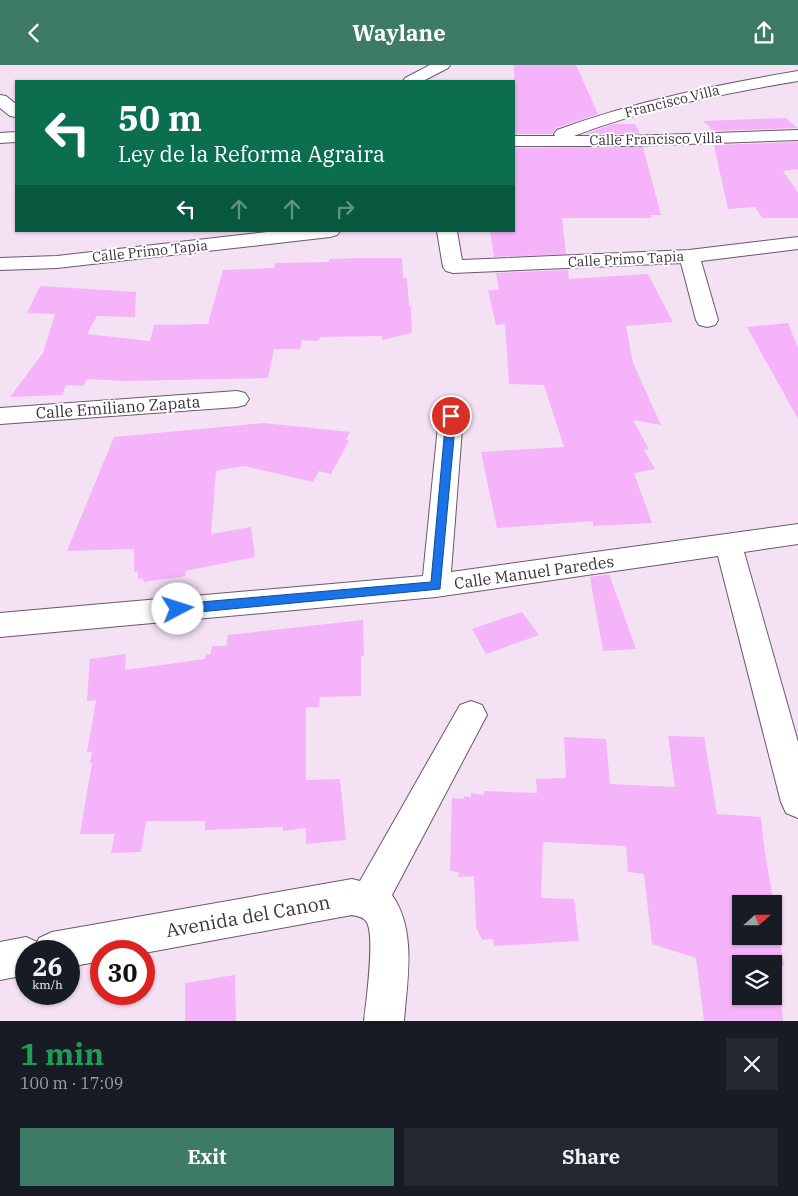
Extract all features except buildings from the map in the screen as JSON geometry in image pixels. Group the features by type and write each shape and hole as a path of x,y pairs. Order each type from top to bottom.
{"street":[{"path":"413,80 442,65"},
{"name":"Francisco Villa","path":"550,139 607,117 714,90 798,76"},
{"path":"0,100 15,111"},
{"name":"Calle Francisco Villa","path":"515,141 550,139 631,141 798,135"},
{"path":"0,138 15,137"},
{"name":"Calle Primo Tapia","path":"0,264 57,262 321,232"},
{"name":"Calle Primo Tapia","path":"448,232 453,267 689,256 798,243"},
{"path":"689,256 707,321"},
{"name":"Calle Emiliano Zapata","path":"0,416 237,399"},
{"path":"436,586 451,416"},
{"name":"Calle Manuel Paredes","path":"0,625 436,586 798,534"},
{"path":"728,543 798,802"},
{"path":"384,1021 390,932 375,906 471,715"},
{"name":"Avenida del Canon","path":"80,946 352,897 375,906"},
{"path":"0,961 15,958"}],"route":[{"path":"178,609 436,586 451,416"}]}
